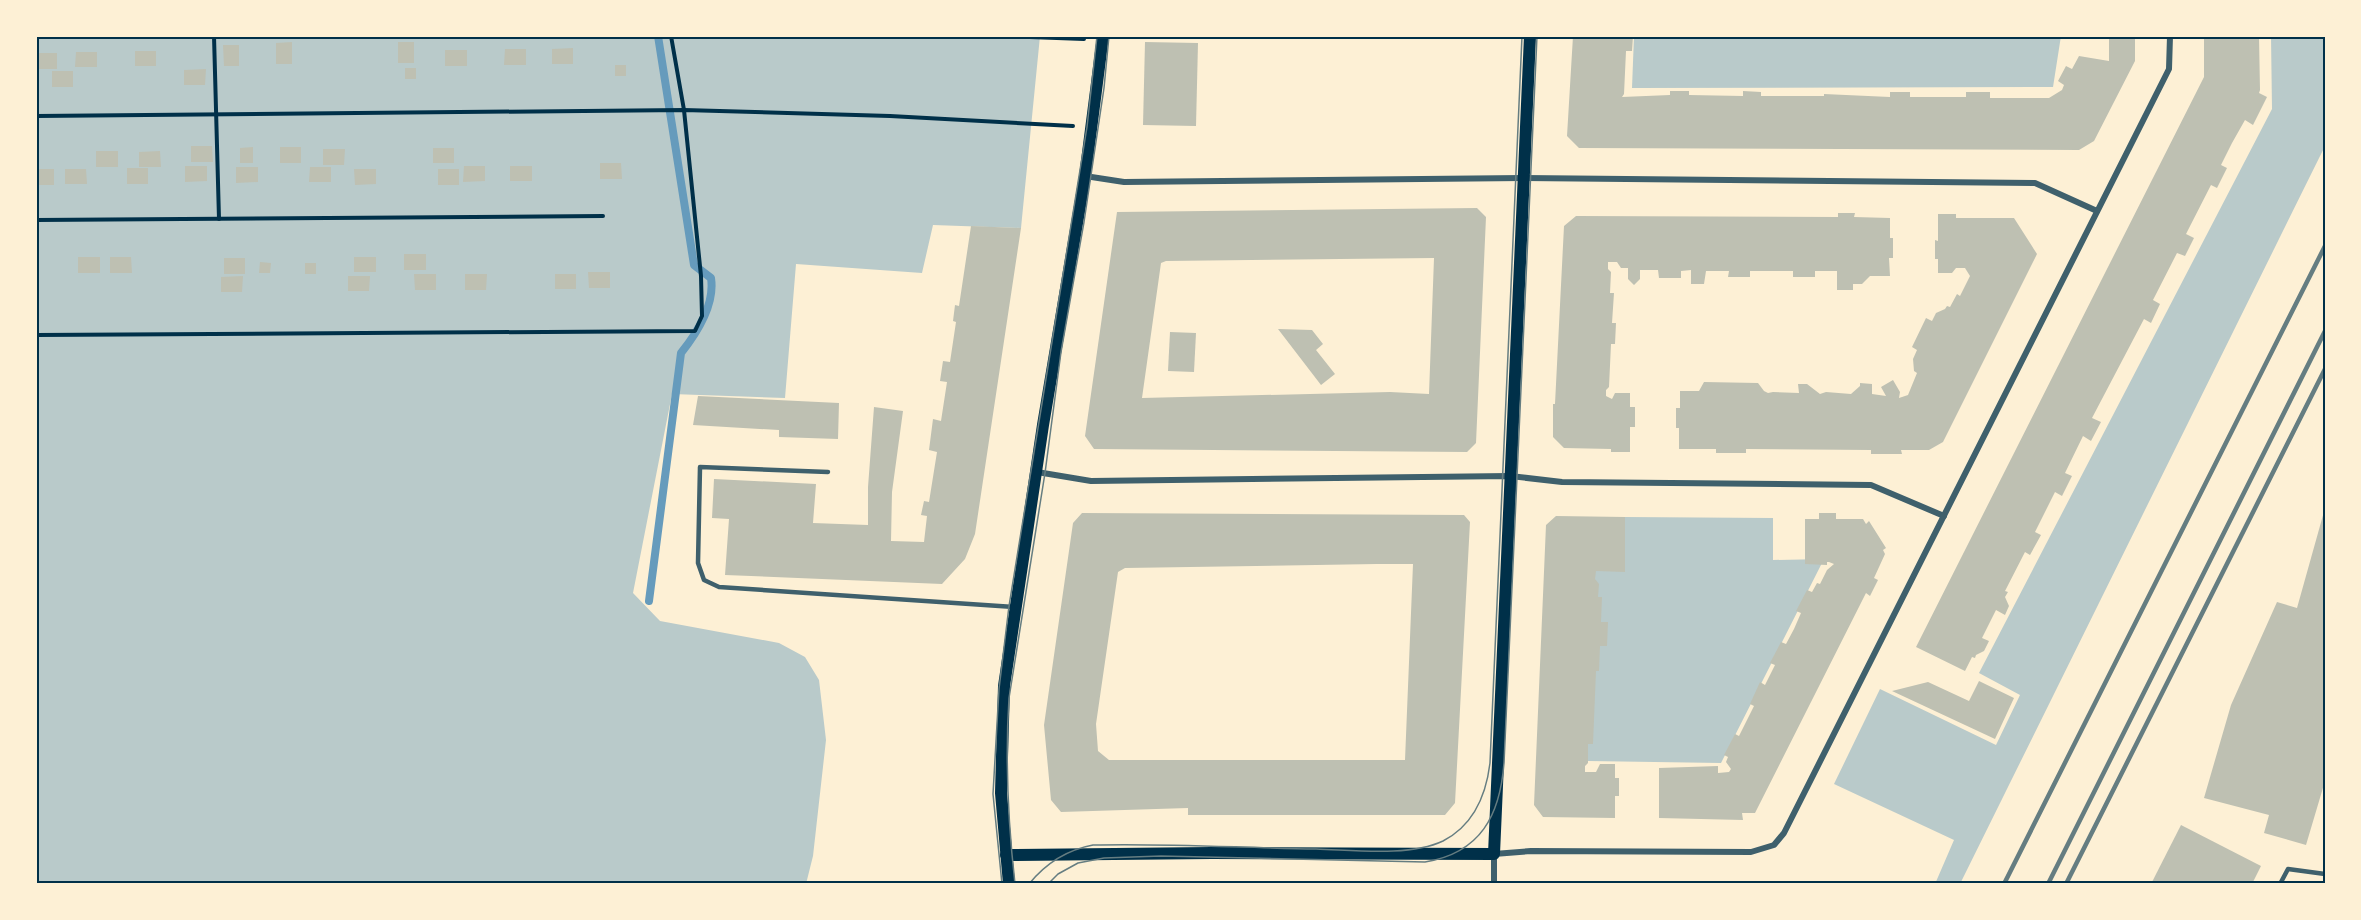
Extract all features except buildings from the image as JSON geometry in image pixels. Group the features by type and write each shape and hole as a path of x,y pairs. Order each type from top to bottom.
{"main road":[{"path":"1006,855 1494,854 1530,36"},
{"path":"1008,884 1000,793 1003,696 1043,425 1093,127 1103,38"}],"street":[{"path":"1494,884 1494,854 1531,851 1751,852 1774,845 1784,833 2169,69 2170,36"},
{"path":"1085,176 1124,182 1522,178 2035,183 2097,211"},
{"path":"1037,472 1091,481 1510,476 1562,482 1870,484 1944,516"}],"lane":[{"path":"828,472 700,467 698,563 704,580 719,587 1015,607"},
{"path":"2280,884 2288,869 2325,874"}],"path":[{"path":"214,36 219,219"},
{"path":"36,335 695,331 702,315 701,276 684,110 671,36"},
{"path":"1004,36 1103,38"},
{"path":"36,116 684,110 890,116 1093,127"},
{"path":"36,220 603,216"}],"shaded area":[{"path":"36,36 1040,36 1021,228 933,225 922,273 796,264 785,398 672,394 633,593 660,621 779,643 805,657 819,680 826,740 813,856 806,884 36,884"},
{"path":"1634,36 2061,36 2053,87 1632,88"},
{"path":"2271,36 2325,36 2325,146 1960,884 1935,884 1954,840 1834,784 1880,689 1996,745 2020,695 1979,673 2272,109"},
{"path":"1625,517 1773,518 1773,560 1824,559 1721,763 1588,761 1588,564 1625,563"}],"waterway":[{"path":"649,601 681,353 704,318 712,288 711,278 694,265 658,36"}],"tram line":[{"path":"1002,884 993,794 999,689 1009,606 1087,127 1097,36"},
{"path":"1015,884 1008,791 1009,698 1045,473 1061,352 1084,222 1104,88 1109,36"},
{"path":"1029,884 1057,858 1093,845 1381,851 1414,849 1443,841 1454,834 1463,827 1477,808 1482,798 1490,763 1522,36"},
{"path":"1048,884 1058,874 1078,863 1104,858 1161,856 1425,862 1460,850 1484,829 1498,799 1504,763 1537,36"}],"railway":[{"path":"2004,884 2325,246"},
{"path":"2048,884 2325,331"},
{"path":"2066,884 2325,369"}]}
